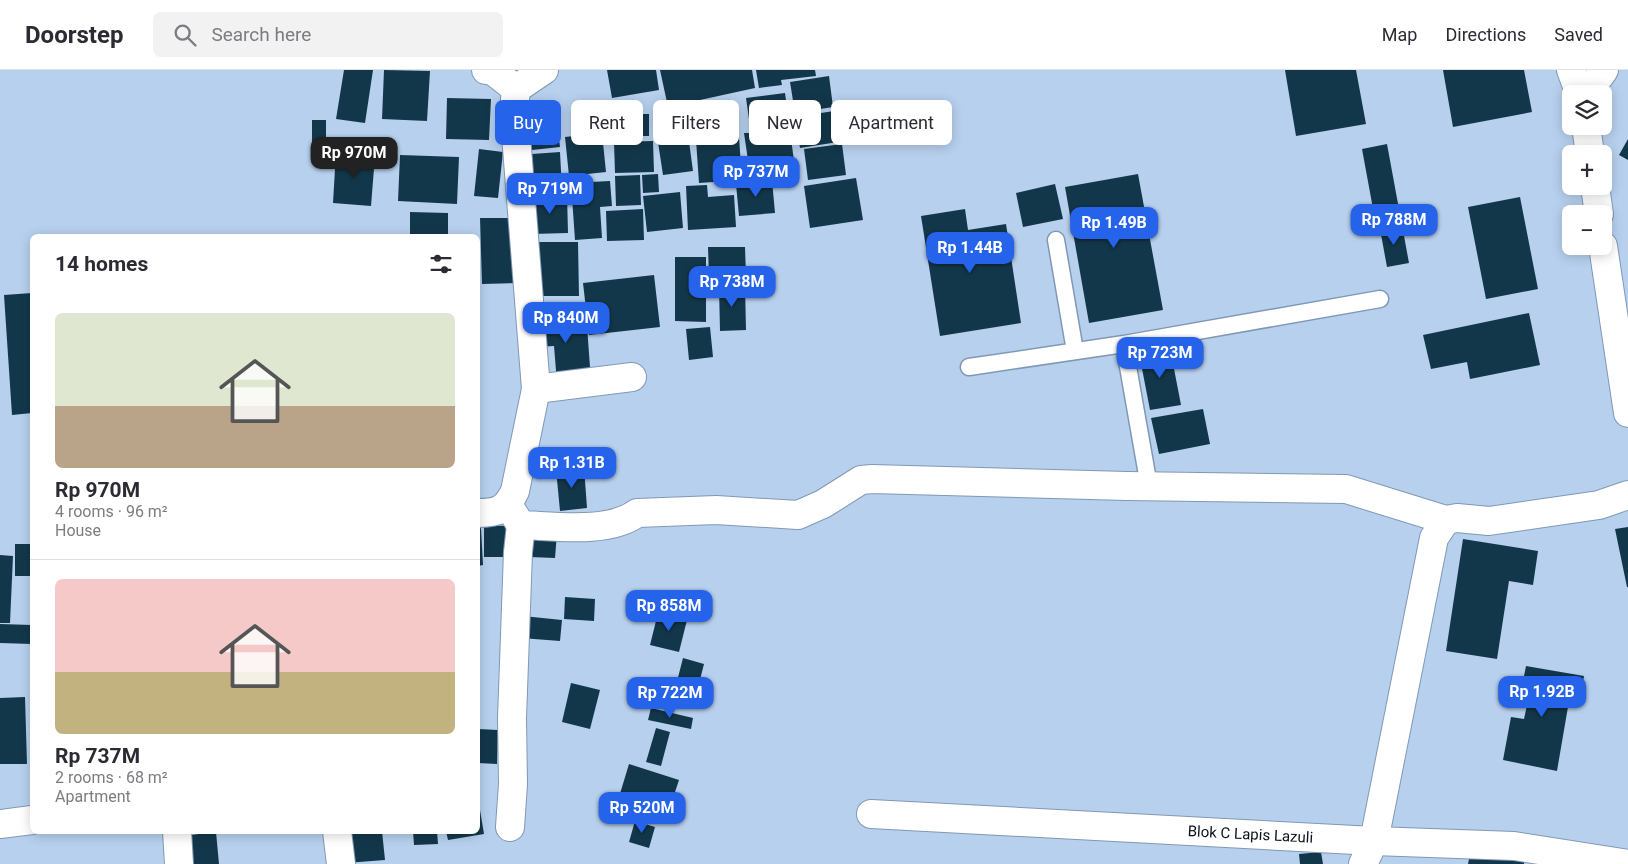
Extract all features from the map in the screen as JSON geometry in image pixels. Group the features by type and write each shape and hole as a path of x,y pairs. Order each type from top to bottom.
{"street":[{"path":"486,70 493,71 516,89"},
{"path":"516,89 544,70"},
{"path":"1571,70 1577,85"},
{"path":"1593,85 1604,70"},
{"path":"510,827 513,784 512,718 518,552 514,515 515,491 536,389 514,110 516,89"},
{"path":"1605,255 1628,413"},
{"path":"536,389 632,377"},
{"path":"480,513 514,515 546,527 606,525 630,518 637,513 716,510 798,515 822,504 861,480 1346,489 1446,520 1458,518 1489,521 1599,505 1628,495"},
{"path":"1368,852 1434,538 1446,520"},
{"name":"Blok C Lapis Lazuli","path":"871,814 1368,852 1514,846 1628,864"},
{"path":"0,824 30,820"},
{"path":"176,834 180,864"},
{"path":"337,834 341,864"}],"lane":[{"path":"1056,240 1075,351"},
{"path":"969,367 1124,344 1380,299"},
{"path":"1124,344 1149,486"}],"building":[{"path":"344,70 373,70 365,123 336,119"},
{"path":"384,70 430,71 427,121 382,119"},
{"path":"607,70 656,70 659,90 612,98"},
{"path":"660,70 752,70 755,88 700,100 666,100"},
{"path":"756,70 815,70 816,76 781,80 782,85 759,88"},
{"path":"1285,70 1356,70 1366,124 1296,136"},
{"path":"1443,70 1524,70 1532,112 1453,127"},
{"path":"829,76 832,100 831,107 821,109 821,100 793,100 790,82"},
{"path":"785,93 786,100 749,100 749,119 746,98"},
{"path":"447,98 491,99 489,140 446,139"},
{"path":"831,111 831,143 821,145 821,113"},
{"path":"643,114 649,114 649,136 643,136"},
{"path":"312,120 326,120 326,152 312,151"},
{"path":"744,133 749,133 749,145 792,145 794,161 749,167"},
{"path":"571,136 571,145 603,145 606,172 569,176 565,137"},
{"path":"739,137 742,180 699,183 696,145 739,145"},
{"path":"1628,139 1628,160 1619,155"},
{"path":"643,141 653,141 654,172 615,173 614,145 643,145"},
{"path":"1387,144 1401,220 1376,225 1362,149"},
{"path":"531,145 560,145 560,147 532,150"},
{"path":"658,145 689,145 693,171 663,175"},
{"path":"800,145 819,145 800,148"},
{"path":"842,145 846,175 808,180 804,149"},
{"path":"479,149 503,152 498,198 474,196"},
{"path":"336,152 375,156 371,206 333,203"},
{"path":"560,152 562,190 534,192 532,154"},
{"path":"400,155 459,157 457,204 398,201"},
{"path":"658,174 659,192 643,193 642,175"},
{"path":"1138,174 1163,310 1089,323 1065,187"},
{"path":"640,175 641,205 616,206 615,176"},
{"path":"856,178 863,220 810,228 804,186"},
{"path":"772,180 775,213 739,216 736,184"},
{"path":"610,181 612,206 600,207 602,238 575,240 571,183"},
{"path":"1055,184 1063,219 1023,227 1016,193"},
{"path":"707,185 708,197 734,195 736,227 688,230 686,186"},
{"path":"680,192 683,228 647,232 643,196"},
{"path":"567,195 568,233 532,234 531,196"},
{"path":"1520,197 1538,289 1486,299 1468,207"},
{"path":"643,209 644,240 607,241 606,211"},
{"path":"965,209 968,230 1006,224 1021,323 940,336 921,216"},
{"path":"410,212 448,213 448,234 410,234"},
{"path":"480,218 517,218 519,283 482,284"},
{"path":"1402,225 1409,263 1387,267 1380,229"},
{"path":"537,242 578,242 579,296 537,296"},
{"path":"708,247 745,247 746,276 709,277"},
{"path":"675,257 706,257 706,322 675,321"},
{"path":"654,275 660,327 589,335 583,283"},
{"path":"745,286 746,330 720,331 719,287"},
{"path":"30,293 30,413 12,415 4,295"},
{"path":"586,312 591,381 557,383 554,346 537,347 534,315"},
{"path":"1529,313 1540,365 1470,379 1467,362 1431,369 1423,335"},
{"path":"710,327 713,357 689,360 686,329"},
{"path":"1170,348 1181,405 1150,410 1139,353"},
{"path":"1203,409 1210,444 1159,454 1151,418"},
{"path":"584,467 587,508 560,511 556,469"},
{"path":"484,525 507,526 506,557 484,557"},
{"path":"1628,527 1628,587 1627,587 1615,529"},
{"path":"480,528 483,565 480,566"},
{"path":"531,532 557,533 555,558 530,557"},
{"path":"1463,539 1538,551 1533,585 1509,581 1497,659 1446,651"},
{"path":"15,544 30,544 30,576 15,576"},
{"path":"0,555 13,556 10,623 0,623"},
{"path":"565,597 595,599 594,621 564,619"},
{"path":"658,613 687,620 679,652 650,645"},
{"path":"523,616 562,620 560,641 521,638"},
{"path":"0,624 30,625 30,644 0,643"},
{"path":"683,658 704,664 695,699 674,693"},
{"path":"1526,666 1584,676 1579,703 1569,701 1557,771 1503,760 1511,717 1524,719 1529,696 1521,691"},
{"path":"571,683 600,690 590,729 562,722"},
{"path":"25,697 27,764 0,764 0,698"},
{"path":"651,708 693,718 691,729 648,720"},
{"path":"656,728 670,732 661,766 646,762"},
{"path":"480,729 498,730 497,764 480,763"},
{"path":"629,764 679,780 668,813 619,797"},
{"path":"480,810 484,834 448,840 447,834 480,834"},
{"path":"635,821 655,827 649,848 629,842"},
{"path":"216,834 219,864 185,864 182,836"},
{"path":"343,834 382,834 385,860 346,863"},
{"path":"413,834 437,834 438,844 414,845"},
{"path":"1321,852 1323,864 1300,864 1299,854"},
{"path":"1470,854 1524,862 1524,864 1468,864"}]}
